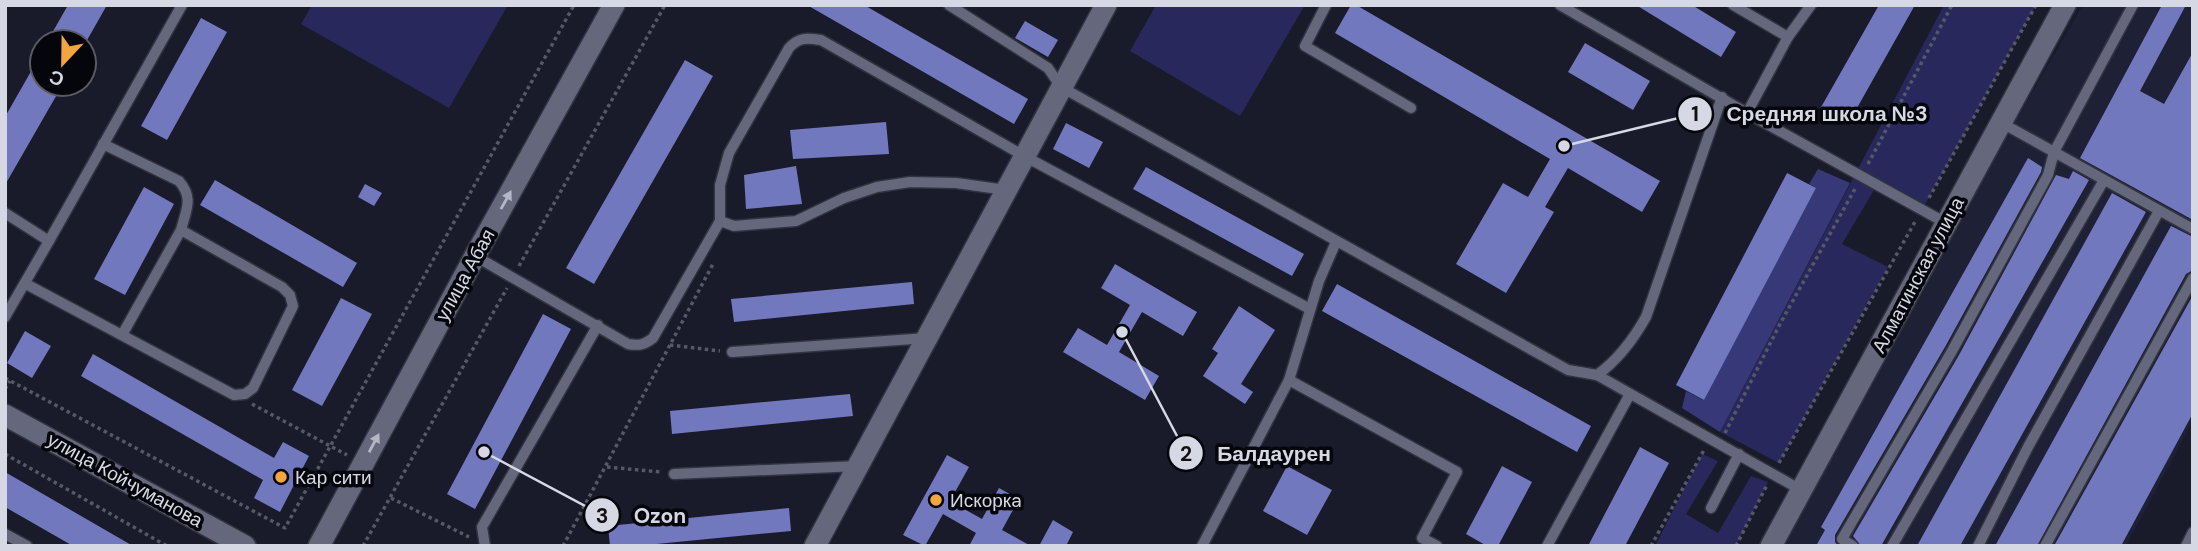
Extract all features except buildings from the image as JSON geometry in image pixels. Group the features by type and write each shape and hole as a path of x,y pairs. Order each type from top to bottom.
{"street":[{"name":"улица Абая","path":"319,546 614,5"},
{"path":"815,546 1106,5"},
{"name":"Алматинская улица","path":"1771,546 2065,5"},
{"name":"улица Койчуманова","path":"5,415 245,546"}],"lane":[{"path":"5,317 182,5"},
{"path":"1326,5 1305,46 1411,108"},
{"path":"1560,5 1946,223"},
{"path":"1733,5 1788,37"},
{"path":"1747,113 1788,37 1811,5"},
{"path":"1853,546 1843,540 2048,175 2054,152 2133,5"},
{"path":"952,6 1048,68 1061,87 1568,370 1597,375 1801,489"},
{"path":"475,256 628,344 638,346 653,338 720,221 720,185 729,153 789,48 796,40 807,38 821,40 1024,156 1310,309"},
{"path":"1597,375 1613,363 1636,335 1646,317 1722,97"},
{"path":"2000,122 2193,229"},
{"path":"103,144 179,181 187,190 189,201 181,230 122,335"},
{"path":"1892,546 2104,180"},
{"path":"720,221 734,226 796,222 844,198 877,187 910,182 956,183 1006,190"},
{"path":"1978,546 2028,447 2159,211"},
{"path":"5,213 49,241"},
{"path":"26,284 234,395 245,394 253,388 293,306 290,295 282,287 181,230"},
{"path":"1202,546 1289,380 1310,309 1336,242"},
{"path":"2045,546 2193,278"},
{"path":"484,545 482,527 598,325"},
{"path":"732,352 927,338"},
{"path":"1289,380 1457,471 1422,538 1437,546"},
{"path":"1547,546 1630,394"},
{"path":"1711,508 1739,454"},
{"path":"674,474 859,466"},
{"path":"2186,546 2193,532"},
{"path":"5,534 27,546"}],"path":[{"path":"5,389 8,379 285,528 574,5"},
{"path":"1651,546 1703,451 1719,443 1952,5"},
{"path":"1736,546 1773,474 2035,5"},
{"path":"563,546 715,261"},
{"path":"670,345 732,352"},
{"path":"234,395 363,464"},
{"path":"5,454 167,546"},
{"path":"607,467 674,474"},
{"path":"391,498 484,545"}],"shaded area":[{"path":"312,5 508,5 449,108 301,24"},
{"path":"1156,5 1305,5 1240,116 1130,51"},
{"path":"1944,5 2036,5 1922,210 1877,185 1842,244 1888,267 1779,463 1720,432"},
{"path":"2083,5 2193,5 2193,421 2126,546 1781,546 1801,490"},
{"path":"1818,169 1850,183 1720,432 1682,408 1686,391 1703,400 1816,188 1809,184"},
{"path":"1702,454 1718,461 1686,514 1718,533 1751,476 1768,482 1736,546 1655,546"}],"place":[{"name":"Средняя школа №3","path":"1564,146"},
{"name":"Балдаурен","path":"1122,332"},
{"name":"Ozon","path":"484,452"},
{"name":"Кар сити","path":"281,477"},
{"name":"Искоркa","path":"936,500"}]}
